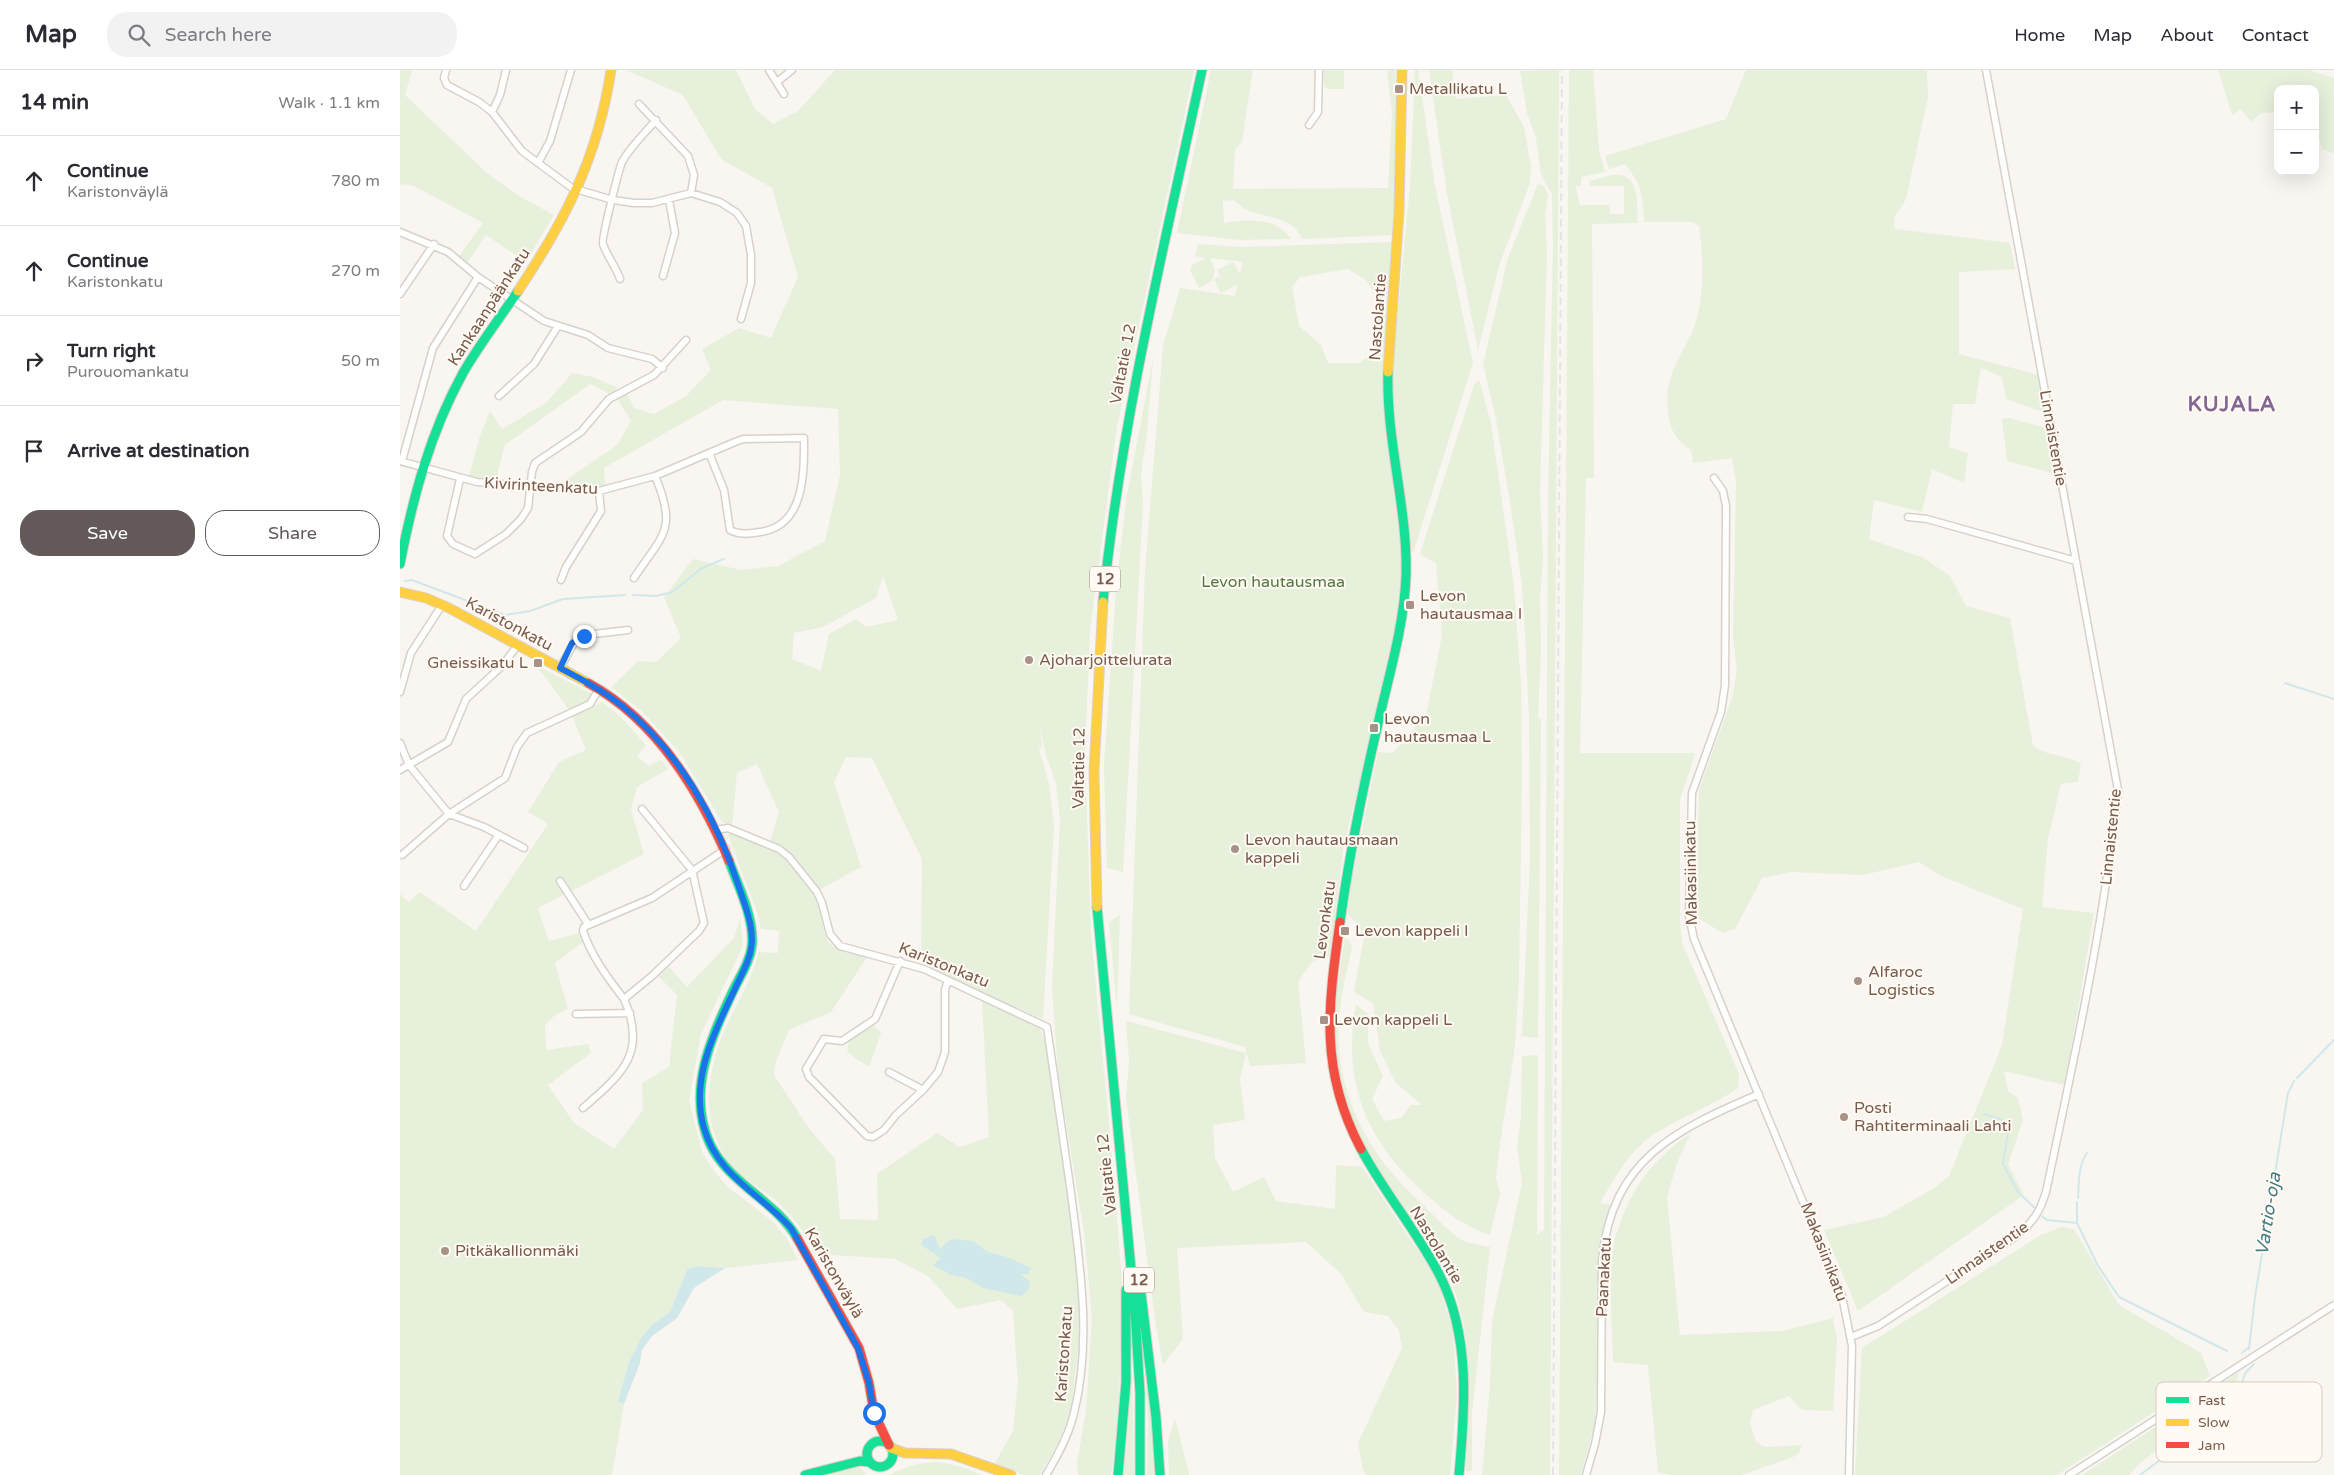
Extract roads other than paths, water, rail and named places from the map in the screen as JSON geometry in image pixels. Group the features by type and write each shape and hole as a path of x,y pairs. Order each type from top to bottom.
{"main road":[{"name":"Kankaanpäänkatu","path":"400,564 421,467 438,425 464,373 563,220 579,189 598,135 611,70"},
{"name":"Valtatie 12","path":"1140,1475 1139,1349 1103,996 1095,872 1094,757 1100,632 1111,523 1128,415 1202,70"},
{"name":"Nastolantie","path":"1402,70 1402,178 1388,380 1388,414 1406,564"},
{"name":"Levonkatu","path":"1365,1160 1343,1115 1333,1074 1329,1036 1331,986 1344,885 1399,631 1406,564"},
{"name":"Karistonkatu","path":"400,592 442,605 599,689 636,718 670,756 681,770 716,830"},
{"name":"Karistonväylä","path":"716,830 726,849 749,918 752,948 714,1032 704,1063 700,1095 703,1125 712,1150 727,1171 778,1214 791,1228 858,1348 869,1383 874,1413 890,1447"},
{"name":"12","path":"1119,1143 1156,1417 1160,1475"},
{"name":"12","path":"1118,1475 1124,1429 1129,1347 1119,1143"},
{"name":"Nastolantie","path":"1365,1160 1431,1260 1449,1296 1460,1354 1462,1428 1459,1475"},
{"path":"869,1462 867,1455 876,1435 874,1413"},
{"path":"837,1466 871,1445 882,1441 899,1452 960,1455 1011,1475"},
{"path":"889,1464 893,1457 890,1447"},
{"path":"805,1475 837,1466 869,1462 880,1467 920,1452"}],"street":[{"path":"446,70 444,78 447,85 479,102 492,112 522,151 572,188 613,200 652,203 670,200 691,193 720,202 737,213 746,226 751,255 751,283 741,320"},
{"path":"492,112 500,95 506,70"},
{"path":"538,163 552,134 571,70"},
{"path":"769,70 784,94"},
{"path":"777,82 792,70"},
{"path":"1309,125 1318,112 1320,70"},
{"name":"Linnaistentie","path":"1851,1336 1878,1326 2015,1237 2033,1221 2046,1192 2077,1045 2110,863 2118,790 1986,70"},
{"path":"640,104 688,156 694,175 691,193"},
{"path":"620,279 614,263 602,244 602,236 623,160 656,120"},
{"path":"663,276 675,233 670,200"},
{"path":"400,232 434,244 448,252 478,277 544,321 588,335 608,348 652,360 663,368"},
{"path":"400,294 434,244"},
{"path":"401,461 433,348 478,277"},
{"path":"498,396 534,364 558,326"},
{"path":"460,479 447,536 454,544 475,554 506,534 521,519 528,508 533,467 540,459 580,432 609,399 654,376 686,340"},
{"name":"Kivirinteenkatu","path":"401,461 460,479 490,484 599,491 654,476 709,453 743,439 804,438 803,476 792,514 779,526 760,532 737,534 730,530 724,490 709,453"},
{"path":"634,578 665,530 668,515 666,504 654,476"},
{"name":"Makasiinikatu","path":"1714,478 1723,491 1726,506 1725,685 1721,712 1692,793 1689,916 1694,939 1838,1282 1851,1336"},
{"path":"561,580 566,567 601,511 599,491"},
{"path":"1908,517 1927,519 2076,562"},
{"path":"400,692 411,653 442,605"},
{"path":"560,668 576,639 594,634 628,630"},
{"path":"400,770 448,742 466,699 502,666 517,646"},
{"path":"402,855 449,814 505,778 517,747 527,733 590,704 599,689"},
{"path":"400,743 409,765 449,814 463,818 524,848"},
{"path":"624,999 652,976 702,927 704,914 692,870 642,809"},
{"name":"Karistonkatu","path":"716,830 728,828 779,849 789,857 817,892 822,903 830,934 840,946 900,961 948,980 1047,1027 1077,1240 1083,1307 1082,1351 1075,1411 1069,1430 1046,1475"},
{"path":"464,886 498,836"},
{"path":"583,1108 616,1079 626,1066 634,1039 634,1026 624,999 604,974 584,937 583,931 588,924 640,904 726,849"},
{"path":"560,881 588,924"},
{"path":"900,961 875,1019 842,1041 824,1038 808,1064 807,1073 867,1136 879,1135 902,1108 924,1090 943,1062 945,990 948,980"},
{"path":"576,1014 630,1013"},
{"path":"889,1072 924,1090"},
{"name":"Paanakatu","path":"1586,1475 1595,1444 1601,1412 1602,1260 1604,1242 1612,1210 1642,1163 1666,1140 1694,1122 1758,1094"},
{"path":"2214,1382 2334,1305"},
{"path":"1849,1475 1851,1336"},
{"path":"2069,1475 2156,1419"}],"water":[{"path":"934,1235 940,1249 951,1239 973,1241 988,1252 1007,1257 1031,1268 1028,1274 1021,1274 1030,1282 1029,1289 1021,1296 983,1288 966,1278 951,1275 933,1265 941,1258 921,1245 923,1239"},
{"path":"696,1266 725,1268 694,1288 677,1318 652,1336 642,1350 640,1363 624,1404 618,1401 629,1363 642,1337 652,1325 670,1312 687,1270"}],"waterway":[{"path":"633,595 656,596 672,592 702,568 724,559"},
{"path":"405,581 412,580 505,615 530,611 563,599 625,595"},
{"path":"2285,683 2334,699"},
{"name":"Vartio-oja","path":"2297,1078 2334,1040"},
{"name":"Vartio-oja","path":"2249,1349 2255,1297 2288,1093 2294,1081"},
{"path":"1984,1114 2003,1120 2008,1132 2003,1164 2018,1192 2036,1209"},
{"path":"2078,1198 2080,1169 2087,1153"},
{"path":"2077,1202 2077,1222"},
{"path":"2042,1216 2047,1220 2077,1223 2098,1266 2119,1297 2227,1351"},
{"path":"2242,1353 2248,1348"},
{"name":"Vartio-oja","path":"2242,1382 2246,1372 2254,1364"},
{"name":"Vartio-oja","path":"2140,1475 2157,1462"}],"railway":[{"path":"1553,1475 1562,70"}],"place":[{"name":"Metallikatu L","path":"1399,89"},
{"name":"Levon hautausmaa I","path":"1410,605"},
{"name":"Ajoharjoittelurata","path":"1029,660"},
{"name":"Gneissikatu L","path":"538,663"},
{"name":"Levon hautausmaa L","path":"1374,728"},
{"name":"Levon hautausmaan kappeli","path":"1235,849"},
{"name":"Levon kappeli I","path":"1345,931"},
{"name":"Alfaroc Logistics","path":"1858,981"},
{"name":"Levon kappeli L","path":"1324,1020"},
{"name":"Posti Rahtiterminaali Lahti","path":"1844,1117"},
{"name":"Pitkäkallionmäki","path":"445,1251"}],"district":[{"name":"KUJALA","path":"2232,404"}],"park label":[{"name":"Levon hautausmaa","path":"1273,582"}]}
